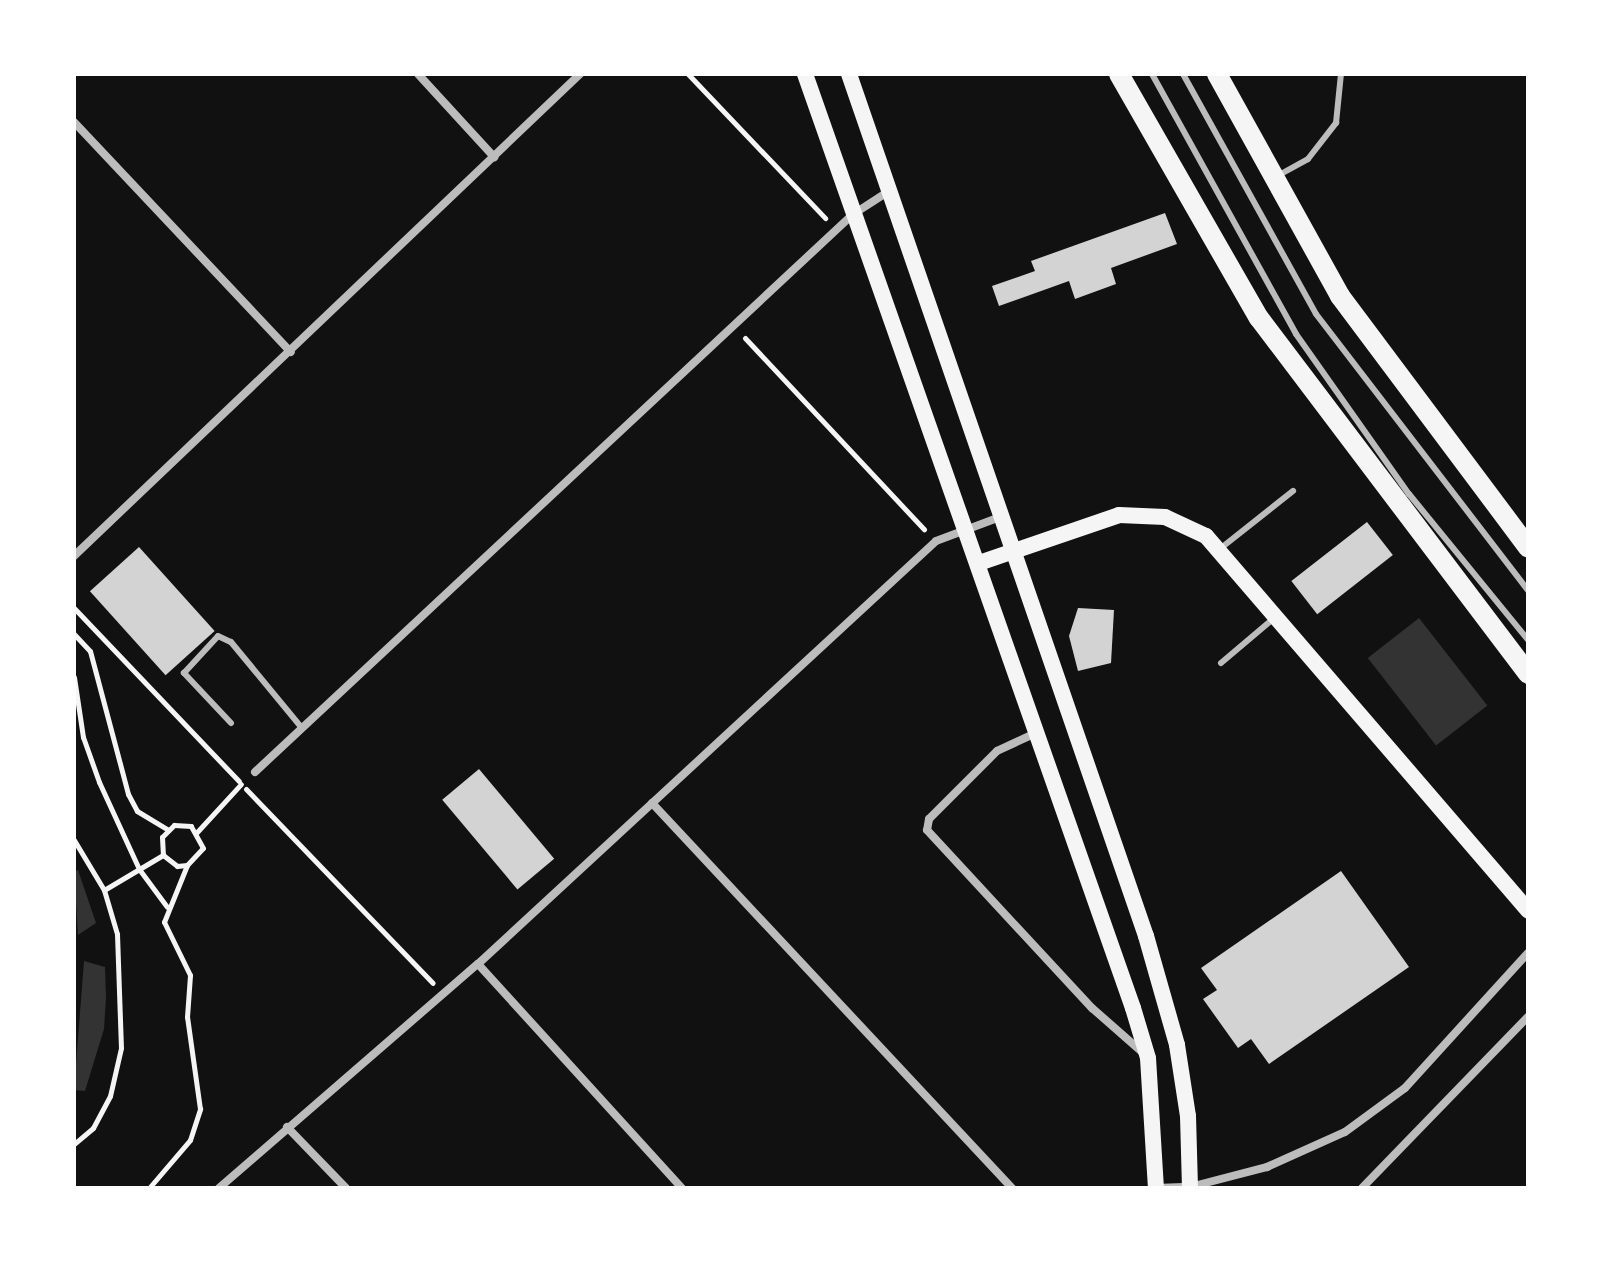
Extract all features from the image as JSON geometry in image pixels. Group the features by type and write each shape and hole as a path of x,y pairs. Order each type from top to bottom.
{"main road":[{"path":"805,74 852,215 1039,732 1148,1058 1156,1188"},
{"path":"849,74 1146,936 1177,1045 1188,1116 1190,1188"},
{"path":"1119,74 1259,318 1528,674"},
{"path":"1217,74 1272,179 1340,296 1528,547"},
{"path":"979,563 1119,515 1165,517 1221,548 1528,911"}],"street":[{"path":"418,74 494,157"},
{"path":"76,549 291,352 580,74"},
{"path":"74,122 291,352"},
{"path":"255,772 852,215 890,191"},
{"path":"219,1188 478,964 936,541 1003,515"},
{"path":"1039,732 997,751 929,819 927,830 1092,1008 1148,1058"},
{"path":"652,803 1012,1188"},
{"path":"1156,1188 1190,1188 1267,1167 1345,1132 1405,1088 1528,953"},
{"path":"478,964 682,1188"},
{"path":"1362,1188 1528,1017"},
{"path":"287,1127 346,1188"}],"lane":[{"path":"1152,74 1296,334 1401,483 1528,640"},
{"path":"1183,74 1316,314 1528,590"},
{"path":"1272,179 1308,159 1336,123 1341,74"},
{"path":"1221,548 1293,491"},
{"path":"1221,663 1278,614"},
{"path":"231,723 184,673 218,636 231,642 301,727"}],"path":[{"path":"688,74 837,229"},
{"path":"733,326 936,541"},
{"path":"74,608 443,993"},
{"path":"74,634 90,651 128,794 137,811 167,829"},
{"path":"74,677 83,737 139,869 167,907"},
{"path":"197,832 241,784"},
{"path":"149,1188 190,1140 200,1109 187,1017 190,975 164,922 167,907 187,865 203,848 197,832 183,824 167,829 162,837 163,855 177,866 187,865"},
{"path":"74,840 104,890 117,934 121,1048 110,1096 93,1128 74,1144"},
{"path":"104,890 163,855"}],"shaded area":[{"path":"1419,618 1487,705 1436,745 1368,658"},
{"path":"78,870 96,923 78,935 74,872"},
{"path":"84,961 105,967 106,998 104,1029 85,1091 74,1090"}],"building":[{"path":"1165,213 1177,244 1111,268 1116,284 1075,299 1069,281 999,306 992,286 1035,271 1031,261"},
{"path":"1367,522 1393,555 1317,614 1291,581"},
{"path":"139,547 215,631 166,675 90,591"},
{"path":"1078,608 1114,610 1111,663 1078,671 1069,636"},
{"path":"479,769 554,859 517,889 442,800"},
{"path":"1341,871 1409,967 1269,1064 1251,1039 1238,1048 1203,999 1217,990 1201,968"}]}
